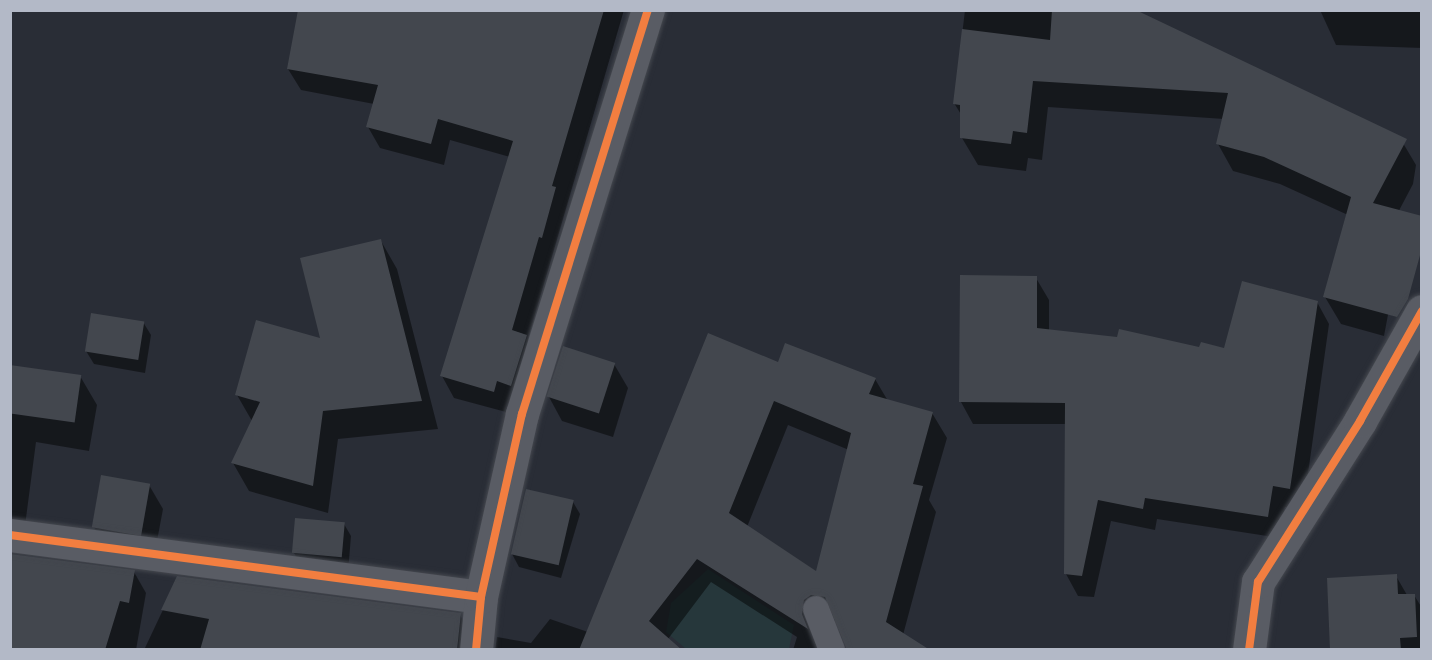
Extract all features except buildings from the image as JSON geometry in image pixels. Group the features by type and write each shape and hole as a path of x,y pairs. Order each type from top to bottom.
{"street":[{"path":"476,650 481,597 522,414 648,10"},
{"path":"1249,650 1258,582 1360,421 1422,311"},
{"path":"10,536 481,597"}],"lane":[{"path":"816,609 832,650"}],"shaded area":[{"path":"708,569 794,625 789,649 686,649 666,632 671,603"}],"cycle path":[{"path":"476,650 481,597 522,414 648,10"},
{"path":"1249,650 1258,582 1360,421 1422,311"},
{"path":"10,535 481,597"}]}
